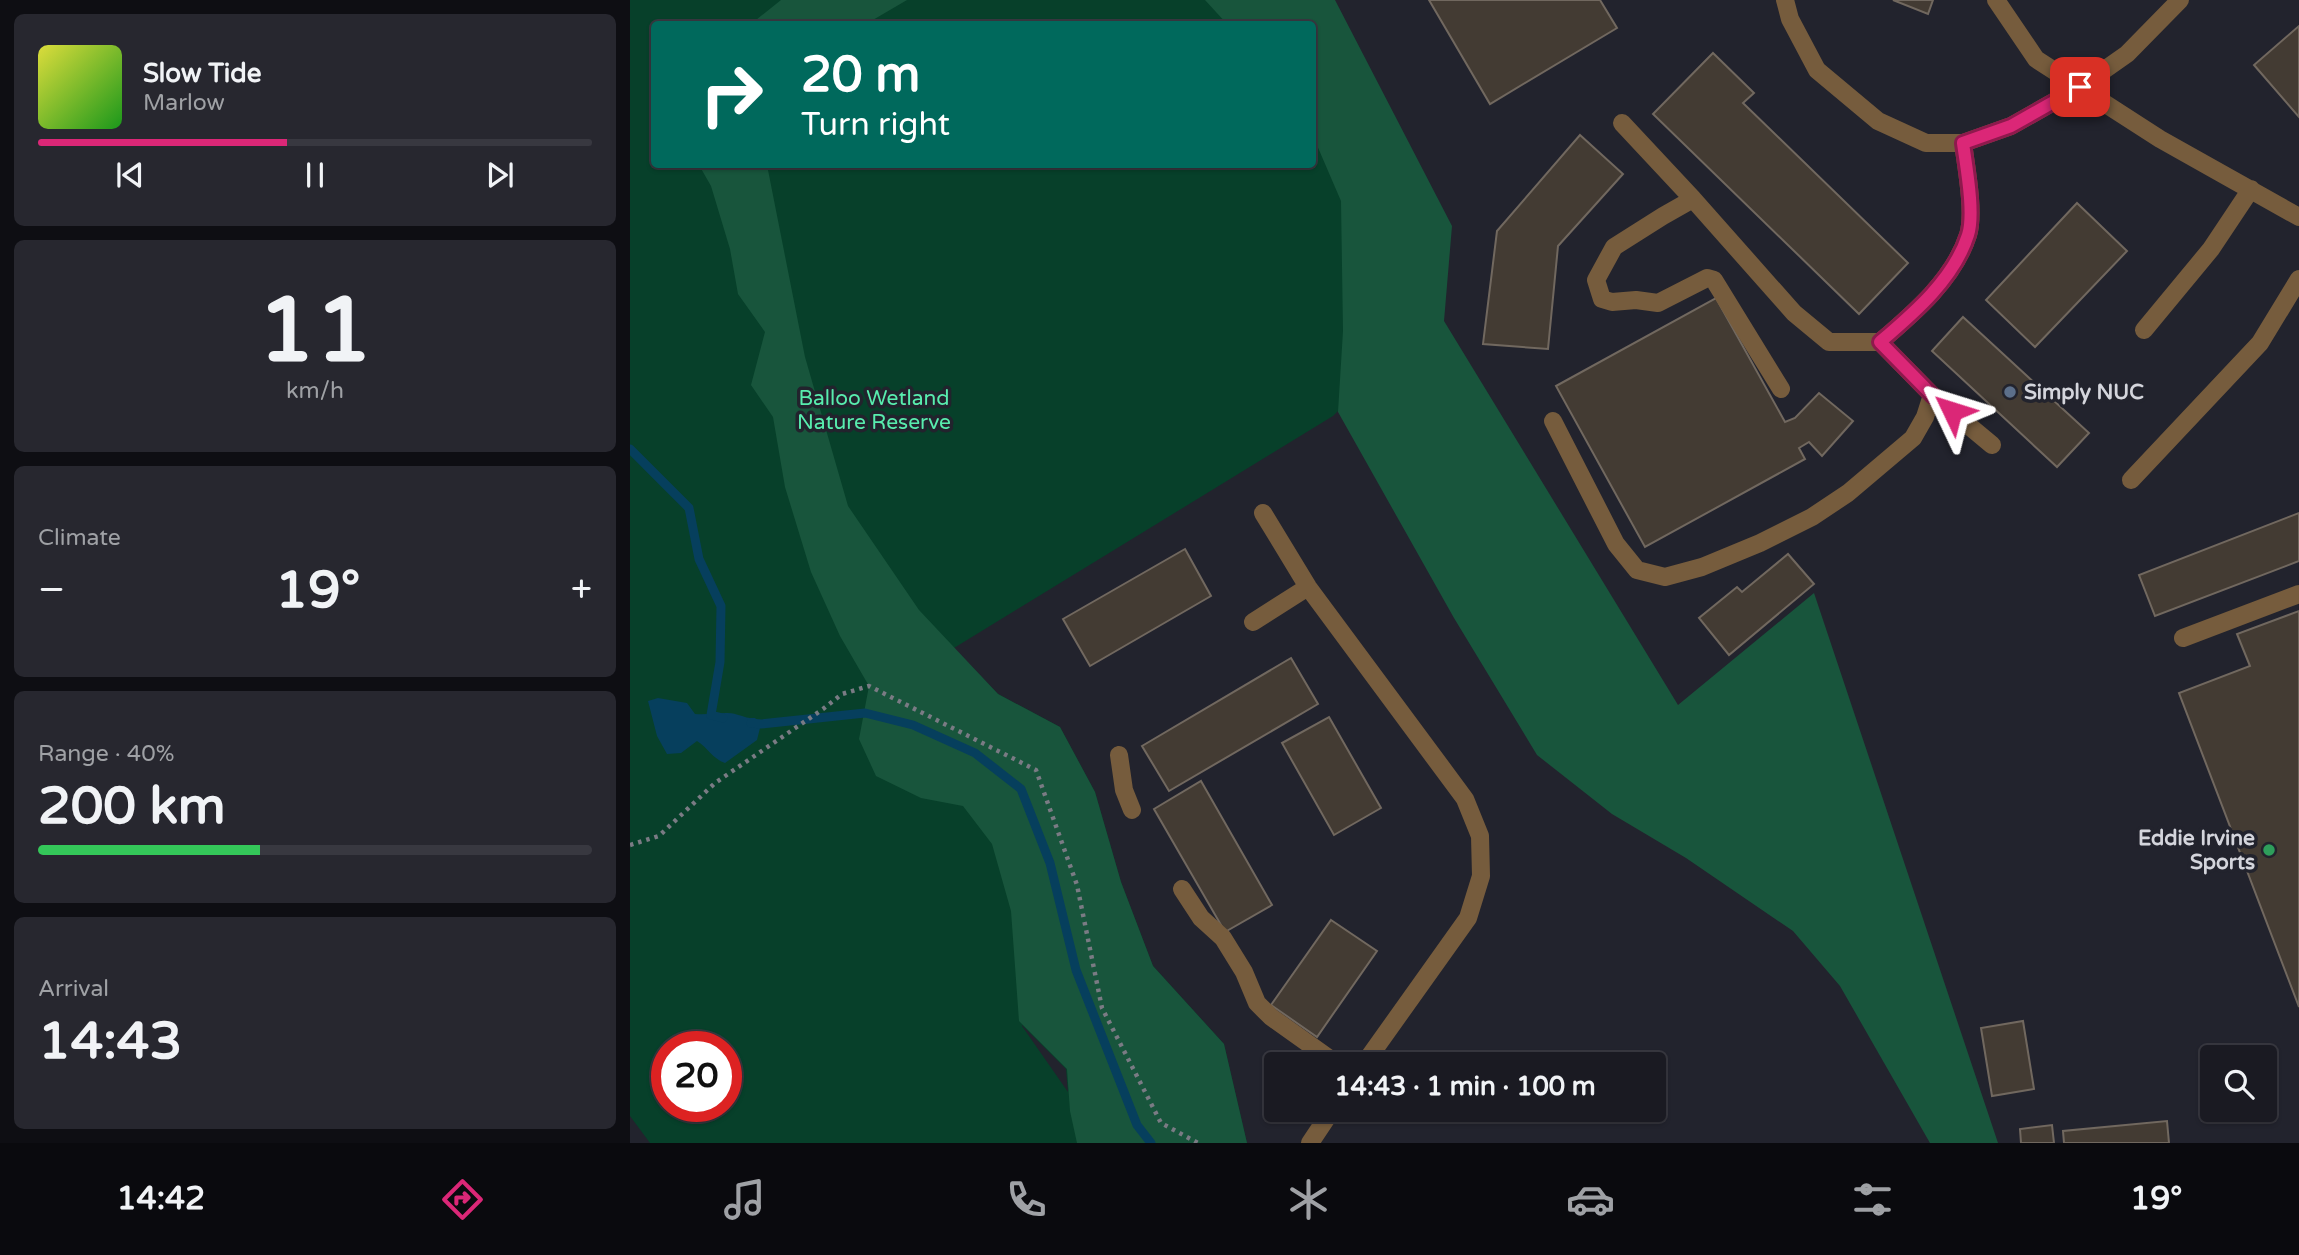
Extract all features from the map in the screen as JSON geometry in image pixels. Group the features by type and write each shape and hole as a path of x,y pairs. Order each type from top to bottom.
{"street":[{"path":"1785,0 1790,19 1817,70 1878,121 1926,143 1963,143 2011,126 2080,87 2127,54 2180,0"},
{"path":"1996,0 2036,60 2160,139 2299,217"},
{"path":"1622,123 1794,313 1829,342 1880,342 1949,274 1969,233 1970,192 1963,143"},
{"path":"2144,330 2211,249 2251,189"},
{"path":"1693,199 1614,247 1596,280 1602,299 1612,302 1636,300 1658,303 1707,278 1714,280 1781,390"},
{"path":"2131,481 2260,343 2299,279"},
{"path":"1880,342 1932,395 1992,445"},
{"path":"1553,421 1616,544 1637,570 1665,578 1702,567 1760,542 1812,517 1848,493 1913,439 1925,417 1932,395"},
{"path":"1263,513 1308,587 1465,799 1480,836 1481,876 1468,919 1373,1052"},
{"path":"1253,622 1308,587"},
{"path":"2183,638 2299,594"},
{"path":"1119,755 1124,790 1132,810"},
{"path":"1182,889 1200,918 1223,938 1244,972 1257,1003 1271,1017 1320,1052"},
{"path":"1310,1143 1324,1122"}],"path":[{"path":"630,845 659,836 715,783 842,694 869,686 1036,770 1077,885 1102,1008 1161,1123 1198,1143"}],"green space":[{"name":"Balloo Wetland Nature Reserve","path":"630,0 1328,0 1445,304 1333,416 954,648 998,694 1060,727 1095,792 1121,882 1153,966 1224,1044 1247,1143 650,1143 630,1116","holes":["1022,1025 1066,1069 1068,1092"]},
{"path":"781,0 907,0 871,21 755,21"},
{"path":"1205,0 1335,0 1452,226 1444,321 1678,705 1814,593 1998,1143 1930,1143 1840,986 1793,931 1686,858 1612,814 1537,755 1454,618 1338,412 1343,331 1341,201 1316,143 1316,21 1224,21"},
{"path":"701,168 768,168 805,357 848,506 919,610 998,694 1060,727 1095,792 1121,882 1153,966 1224,1044 1247,1143 1077,1143 1070,1111 1067,1069 1019,1021 1011,911 992,844 963,806 921,798 876,776 859,739 869,686 840,636 811,572 785,487 773,417 751,385 765,332 738,294 730,249 711,186"}],"water":[{"path":"658,698 687,703 695,714 730,713 755,718 761,724 757,740 725,763 697,741 681,753 667,754 657,736 648,701"}],"building":[{"path":"1429,0 1600,0 1617,28 1490,104"},
{"path":"1893,0 1933,0 1928,14"},
{"path":"2299,26 2299,117 2254,65"},
{"path":"1713,53 1754,93 1743,103 1908,263 1859,314 1653,114"},
{"path":"1580,135 1623,174 1558,246 1548,349 1483,344 1497,231"},
{"path":"2077,203 2127,251 2035,347 1986,300"},
{"path":"1716,298 1785,422 1795,418 1819,393 1853,421 1822,456 1809,442 1799,448 1805,459 1645,547 1556,386"},
{"name":"Simply NUC","path":"1963,317 2089,433 2057,467 1932,351"},
{"path":"2299,513 2299,561 2155,616 2139,575"},
{"path":"1185,549 1211,596 1090,666 1063,619"},
{"path":"1788,554 1814,584 1729,655 1699,618 1737,587 1742,592"},
{"name":"Eddie Irvine Sports","path":"2299,611 2299,1007 2179,693 2250,666 2237,634"},
{"path":"1291,658 1318,704 1169,791 1142,746"},
{"path":"1329,717 1381,808 1334,835 1282,743"},
{"path":"1201,781 1272,905 1225,932 1154,809"},
{"path":"1331,920 1377,951 1317,1037 1271,1005"},
{"path":"2023,1021 2034,1089 1992,1096 1981,1028"},
{"path":"2167,1121 2169,1143 2064,1143 2063,1131"},
{"path":"2052,1125 2054,1143 2021,1143 2020,1129"}],"waterway":[{"path":"630,449 689,508 699,559 721,606 720,662 711,715 723,718"},
{"path":"751,723 865,713 913,725 975,753 1021,789 1050,863 1076,970 1137,1125 1151,1143"}],"place":[{"name":"Simply NUC","path":"2010,392"},
{"name":"Eddie Irvine Sports","path":"2269,850"}],"route":[{"path":"1952,411 1932,395 1880,342 1949,274 1969,233 1970,192 1963,143 2011,126 2080,87"}]}
